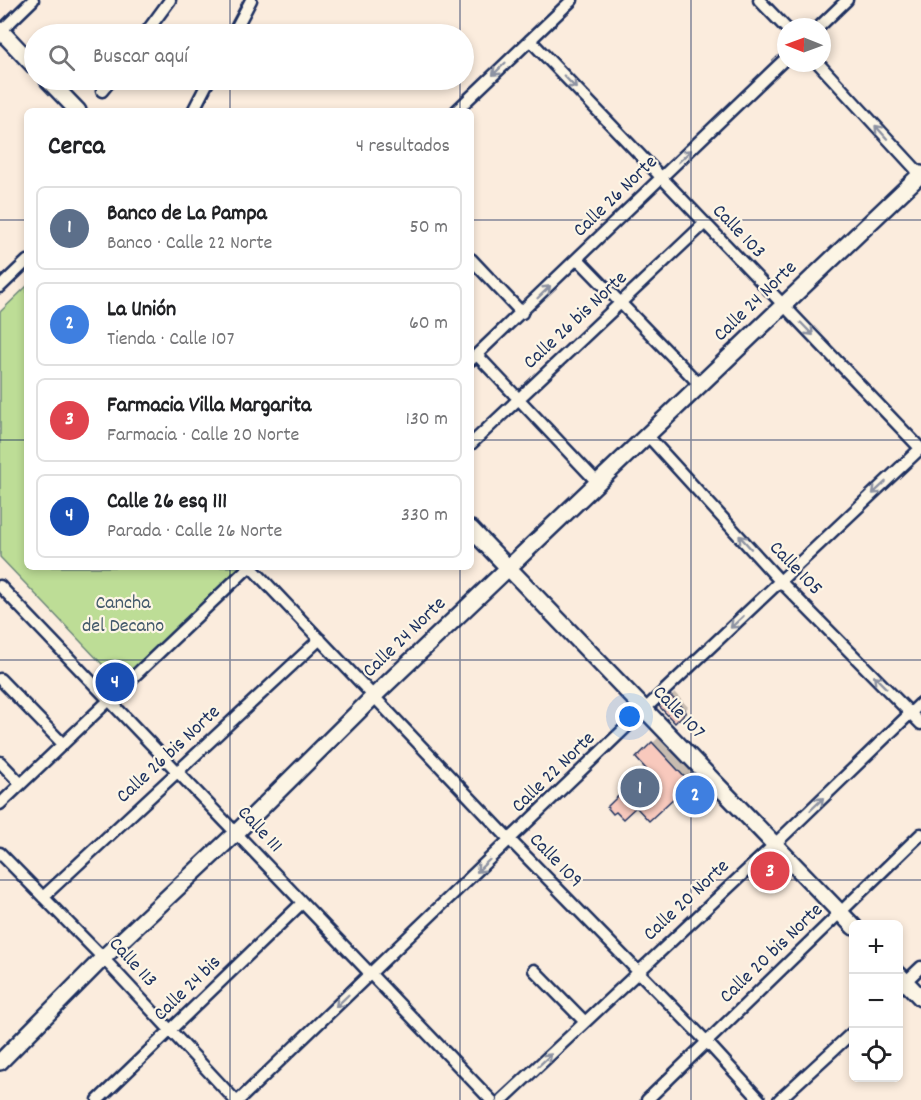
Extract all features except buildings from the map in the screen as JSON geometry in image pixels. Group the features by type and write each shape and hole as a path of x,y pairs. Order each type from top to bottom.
{"street":[{"path":"24,56 0,31 33,0"},
{"path":"152,24 170,0"},
{"path":"239,24 252,0"},
{"path":"459,108 572,0"},
{"path":"759,0 777,19"},
{"path":"828,18 847,0"},
{"name":"Calle 103","path":"530,40 921,448"},
{"name":"Calle 26 Norte","path":"474,358 777,67"},
{"path":"826,72 921,175"},
{"path":"58,90 75,108"},
{"path":"195,108 204,90"},
{"name":"Calle 24 Norte","path":"0,1062 103,957 237,832 374,696 921,175"},
{"name":"Calle 26 bis Norte","path":"474,441 705,223"},
{"path":"578,259 700,385"},
{"path":"474,262 522,313"},
{"path":"0,287 24,264"},
{"path":"474,358 519,399 597,483"},
{"name":"Calle 105","path":"647,435 780,581 921,724"},
{"name":"Calle 22 Norte","path":"237,1100 921,448"},
{"name":"Calle 107","path":"474,532 849,922"},
{"path":"0,804 247,570"},
{"name":"Calle 109","path":"253,570 510,840 707,1042 760,1100"},
{"name":"Calle 111","path":"0,586 491,1100"},
{"name":"Calle 26 bis Norte","path":"43,897 320,639"},
{"path":"0,679 63,744"},
{"name":"Calle 20 Norte","path":"502,1100 775,844 921,703"},
{"path":"0,762 21,784"},
{"name":"Calle 20 bis Norte","path":"647,1100 921,834"},
{"name":"Calle 113","path":"0,852 103,957 237,1100"},
{"name":"Calle 24 bis","path":"98,1100 302,903"},
{"path":"903,980 921,967"},
{"path":"534,970 585,1022"},
{"path":"903,984 921,998"},
{"path":"779,1100 849,1035"}],"green space":[{"name":"Cancha del Decano","path":"24,289 24,570 242,570 122,685 0,557 0,312"}],"place":[{"name":"Calle 26 esq 111","path":"115,682"},
{"name":"Banco de La Pampa","path":"640,788"},
{"name":"La Unión","path":"695,795"},
{"name":"Farmacia Villa Margarita","path":"770,871"}]}
